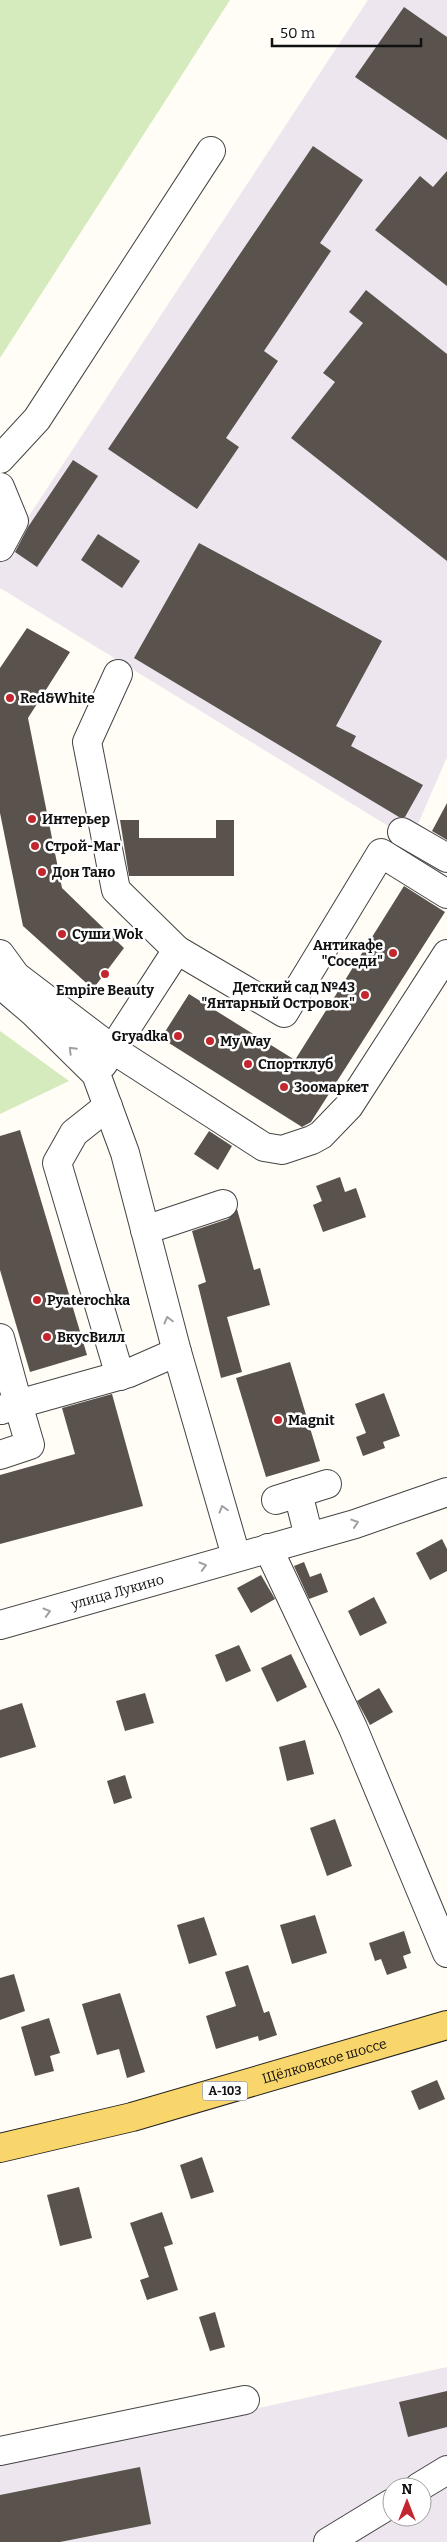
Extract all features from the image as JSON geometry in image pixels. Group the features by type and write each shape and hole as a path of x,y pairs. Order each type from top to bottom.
{"main road":[{"name":"Щёлковское шоссе","path":"0,2148 132,2117 447,2025"}],"street":[{"path":"0,458 37,418 211,151"},
{"path":"0,487 14,521 0,547"},
{"path":"118,674 87,742 116,890 177,950 284,1013 381,853 447,894"},
{"path":"402,832 447,858"},
{"path":"96,1074 177,950"},
{"path":"0,954 16,976 112,1049 264,1147 282,1150 321,1135 348,1106 447,954"},
{"path":"0,984 34,1012 96,1074 125,1153 177,1352 236,1556"},
{"path":"108,1106 74,1133 58,1163 120,1376"},
{"path":"145,1230 223,1204"},
{"path":"0,1338 9,1407 30,1445 0,1455"},
{"path":"9,1407 120,1376 177,1352"},
{"path":"309,1537 287,1496 327,1484"},
{"path":"447,1492 309,1537 268,1548 353,1728 447,1953"},
{"name":"улица Лукино","path":"0,1625 268,1548"},
{"path":"0,2451 245,2400"},
{"path":"432,2479 447,2470"},
{"path":"328,2542 382,2509"}],"shaded area":[{"path":"368,0 447,0 447,757 411,840 0,588 0,560"},
{"path":"447,2367 447,2542 0,2542 0,2464"}],"green space":[{"path":"0,0 230,0 0,358"},
{"path":"0,1031 69,1081 0,1114"}],"building":[{"path":"404,7 447,37 447,140 355,77"},
{"path":"313,146 363,180 320,243 331,251 264,351 278,361 226,438 239,447 197,509 108,449"},
{"path":"447,171 447,286 375,230 420,176 433,187"},
{"path":"366,290 447,354 447,561 291,438 335,382 323,373 363,323 349,312"},
{"path":"73,460 98,476 37,567 15,552 28,527"},
{"path":"98,534 140,561 122,588 81,560"},
{"path":"199,543 382,641 336,726 356,736 351,746 423,785 405,817 399,817 134,658"},
{"path":"27,628 70,652 28,718 62,888 124,948 93,989 23,926 0,813 0,668"},
{"path":"447,803 447,840 432,831"},
{"path":"120,820 139,820 139,838 216,838 216,820 234,820 234,876 129,876"},
{"path":"404,886 445,912 311,1122 302,1127 161,1038 189,994 295,1060"},
{"path":"20,1130 87,1355 30,1372 0,1270 0,1136"},
{"path":"209,1131 232,1146 218,1170 194,1154"},
{"path":"340,1177 345,1192 356,1188 366,1217 323,1232 313,1205 322,1201 316,1186"},
{"path":"237,1209 254,1270 260,1268 270,1305 227,1317 242,1372 221,1378 198,1285 206,1282 192,1231 228,1219"},
{"name":"Magnit","path":"290,1362 320,1461 266,1477 236,1378"},
{"path":"384,1393 400,1436 383,1442 385,1448 363,1456 356,1437 366,1433 355,1404"},
{"path":"112,1394 143,1506 0,1544 0,1475 75,1454 62,1408"},
{"path":"442,1539 447,1549 447,1571 430,1580 416,1553"},
{"path":"304,1562 310,1577 321,1573 328,1592 309,1599 294,1566"},
{"path":"261,1575 275,1599 251,1613 237,1588"},
{"path":"374,1597 387,1623 360,1636 348,1611"},
{"path":"239,1645 251,1671 226,1682 215,1655"},
{"path":"291,1654 307,1687 277,1702 261,1668"},
{"path":"379,1688 393,1712 370,1725 357,1701"},
{"path":"145,1693 154,1723 125,1731 116,1701"},
{"path":"22,1703 36,1747 0,1758 0,1710"},
{"path":"305,1740 314,1774 287,1781 279,1747"},
{"path":"125,1775 132,1798 114,1804 107,1781"},
{"path":"335,1819 352,1866 327,1876 310,1828"},
{"path":"315,1915 327,1953 292,1964 280,1925"},
{"path":"204,1917 217,1955 189,1964 177,1925"},
{"path":"404,1931 411,1953 403,1956 407,1968 387,1975 381,1959 375,1961 369,1943"},
{"path":"248,1965 264,2013 269,2011 277,2035 259,2041 258,2036 216,2049 206,2016 236,2006 225,1972"},
{"path":"14,1974 25,2011 0,2020 0,1978"},
{"path":"120,1993 145,2072 127,2078 119,2049 97,2055 82,2004"},
{"path":"49,2018 60,2053 50,2056 54,2071 35,2076 21,2027"},
{"path":"437,2080 445,2099 419,2110 411,2091"},
{"path":"202,2157 214,2192 191,2199 180,2165"},
{"path":"79,2187 92,2238 60,2246 47,2195"},
{"path":"162,2212 173,2244 164,2247 178,2290 147,2300 140,2280 149,2277 130,2223"},
{"path":"215,2312 225,2347 210,2351 199,2317"},
{"path":"447,2391 447,2427 408,2437 399,2402"},
{"path":"140,2467 151,2524 60,2542 0,2542 0,2495"}],"place":[{"name":"Red&White","path":"10,698"},
{"name":"Интерьер","path":"32,819"},
{"name":"Строй-Маг","path":"35,846"},
{"name":"Дон Тано","path":"42,872"},
{"name":"Суши Wok","path":"62,934"},
{"name":"Антикафе \"Соседи\"","path":"393,953"},
{"name":"Empire Beauty","path":"105,974"},
{"name":"Детский сад №43 \"Янтарный Островок\"","path":"365,995"},
{"name":"Gryadka","path":"178,1036"},
{"name":"My Way","path":"210,1041"},
{"name":"Спортклуб","path":"248,1064"},
{"name":"Зоомаркет","path":"284,1087"},
{"name":"Pyaterochka","path":"37,1300"},
{"name":"ВкусВилл","path":"47,1337"},
{"name":"Magnit","path":"278,1420"}]}
